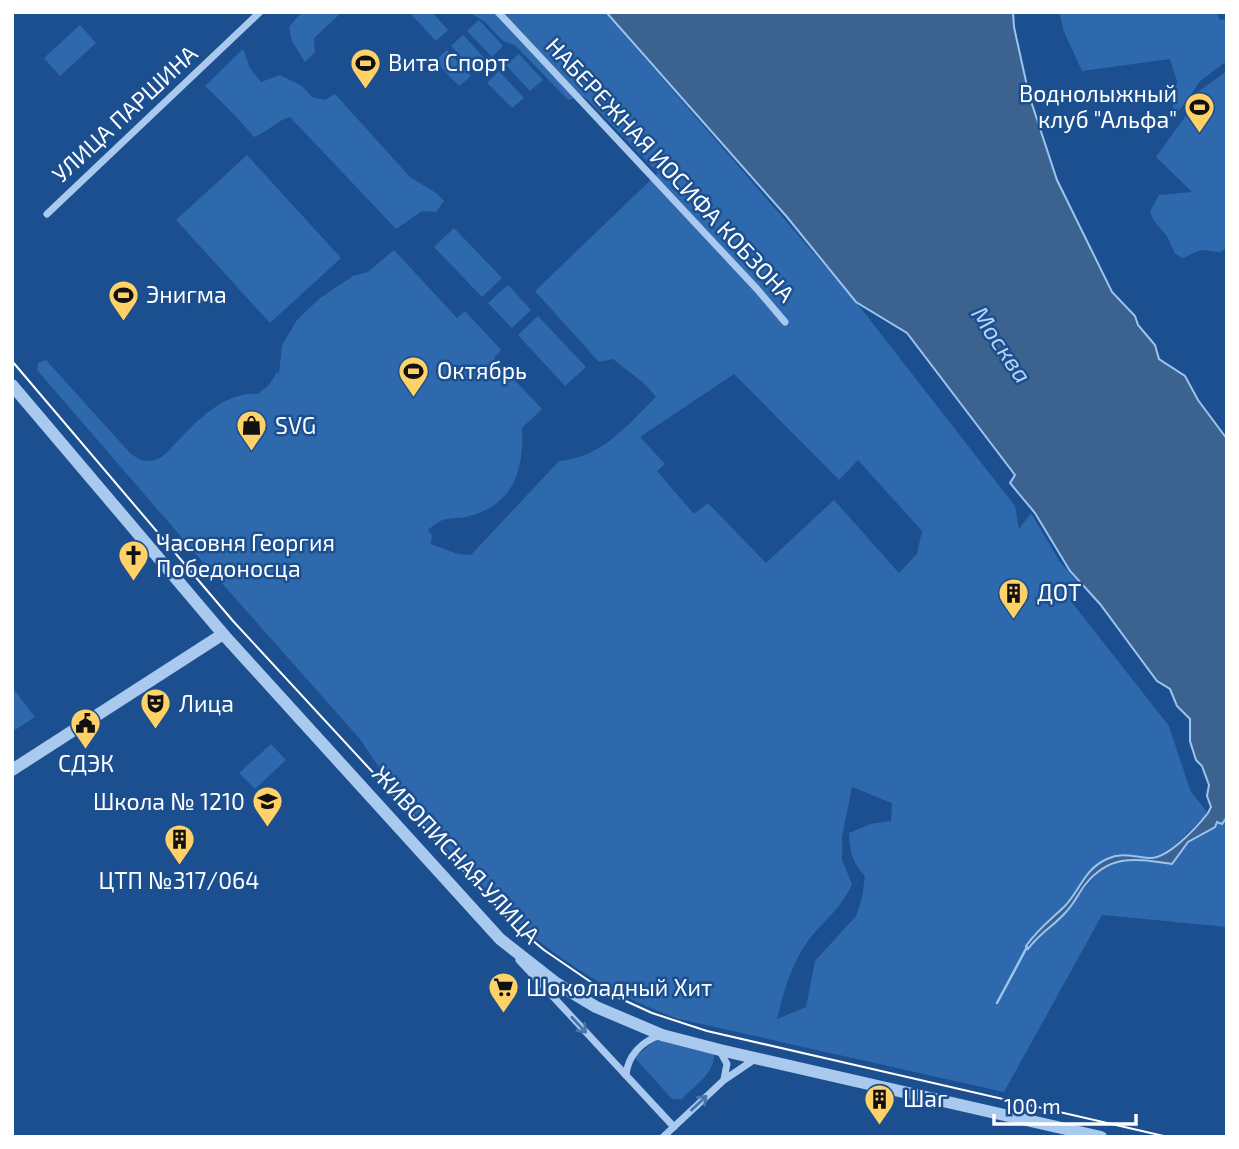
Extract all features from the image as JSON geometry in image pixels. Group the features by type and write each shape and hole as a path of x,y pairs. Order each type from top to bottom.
{"street":[{"name":"УЛИЦА ПАРШИНА","path":"47,214 260,12"},
{"name":"НАБЕРЕЖНАЯ ИОСИФА КОБЗОНА","path":"498,12 785,322"},
{"name":"ЖИВОПИСНАЯ УЛИЦА","path":"12,385 223,634 500,939 576,996 617,1017 662,1035 1101,1137"},
{"path":"12,770 223,634"},
{"path":"500,939 674,1127"},
{"path":"626,1075 627,1064 633,1054 649,1040 662,1035"},
{"path":"720,1050 727,1064 724,1080"},
{"path":"663,1137 724,1080 756,1058"}],"shaded area":[{"path":"302,12 342,12 314,38 315,52 305,62 292,41 289,27"},
{"path":"416,12 432,12 448,30 436,41 412,15"},
{"path":"469,12 605,12 856,302 1015,506 1019,529 1031,513 1060,562 1076,580 1070,600 1169,726 1191,792 1208,813 1165,855 1149,858 1123,854 1103,860 1091,869 1064,907 1033,935 1029,949 1037,937 1055,922 1104,866 1125,859 1172,863 1188,842 1215,827 1217,822 1222,824 1227,817 1227,927 1102,915 1004,1092 679,1019 618,992 544,945 526,931 401,800 360,739 37,370 38,363 46,360 130,453 144,461 158,459 213,409 235,397 258,394 269,385 277,372 279,374 282,345 297,320 320,298 353,276 368,272 394,250 457,318 465,311 501,350 494,358 542,409 522,428 518,470 514,482 499,502 473,515 445,519 428,530 432,535 431,544 458,554 471,555 559,461 575,458 601,447 624,429 656,397 646,385 613,359 599,362 535,291 658,173 588,100 582,96 568,100 515,45 503,41 485,22","holes":["734,374 839,480 858,460 922,531 917,554 899,573 834,500 766,563 708,503 694,514 657,471 665,464 640,437","852,787 892,803 891,821 870,824 849,833 852,856 865,876 856,916 815,961 806,1007 777,1019 797,959 843,900 852,884 842,860 842,837"]},
{"path":"1059,12 1216,12 1220,20 1227,19 1227,61 1200,81 1171,119 1177,81 1170,59 1082,71 1064,32"},
{"path":"479,20 503,46 492,57 467,31"},
{"path":"80,25 96,43 60,76 44,58"},
{"path":"463,35 487,61 475,72 451,46"},
{"path":"243,49 250,68 261,82 280,75 302,86 312,97 325,100 335,94 410,177 444,201 436,212 422,211 396,229 290,117 254,137 205,86"},
{"path":"447,50 471,76 459,86 435,61"},
{"path":"519,54 543,80 530,91 506,65"},
{"path":"499,71 524,98 512,108 487,83"},
{"name":"Воднолыжный клуб \"Альфа\"","path":"1227,71 1227,248 1220,252 1201,250 1183,258 1175,254 1167,236 1150,212 1159,195 1192,192 1156,157 1190,110 1198,92"},
{"path":"247,155 341,258 270,323 176,220"},
{"path":"454,228 502,278 482,297 434,247"},
{"path":"508,285 531,310 512,328 488,303"},
{"path":"538,316 586,367 565,386 518,335"},
{"path":"15,691 35,717 15,730 12,725 12,692"},
{"path":"271,744 286,760 255,789 239,773"},
{"path":"657,1039 714,1054 707,1073 682,1099 672,1099 636,1059 636,1056"}],"water":[{"name":"Москва","path":"606,12 1013,12 1029,95 1057,180 1112,292 1135,316 1138,325 1155,345 1159,359 1185,376 1198,400 1227,439 1227,817 1222,824 1217,822 1215,827 1188,842 1172,864 1135,860 1114,863 1104,868 1094,875 1066,912 1028,949 1026,946 1030,940 1064,907 1099,863 1118,856 1149,858 1164,854 1181,842 1208,813 1211,807 1207,796 1209,785 1190,741 1190,719 1177,706 1170,689 1157,681 1100,604 1070,571 1035,513 1010,483 1015,475 907,333 856,302 787,217"}],"waterway":[{"path":"997,1003 1027,947"}],"tram line":[{"path":"12,361 233,621 513,924 544,950 604,991 652,1013 707,1031 1168,1137"}],"place":[{"name":"Вита Спорт","path":"365,90"},
{"name":"Воднолыжный клуб \"Альфа\"","path":"1200,134"},
{"name":"Энигма","path":"123,322"},
{"name":"Октябрь","path":"414,398"},
{"name":"SVG","path":"252,453"},
{"name":"Часовня Георгия Победоносца","path":"133,583"},
{"name":"ДОТ","path":"1014,620"},
{"name":"Лица","path":"156,731"},
{"name":"СДЭК","path":"86,750"},
{"name":"Школа № 1210","path":"268,829"},
{"name":"ЦТП №317/064","path":"179,867"},
{"name":"Шоколадный Хит","path":"503,1015"},
{"name":"Шаг","path":"880,1126"}]}
